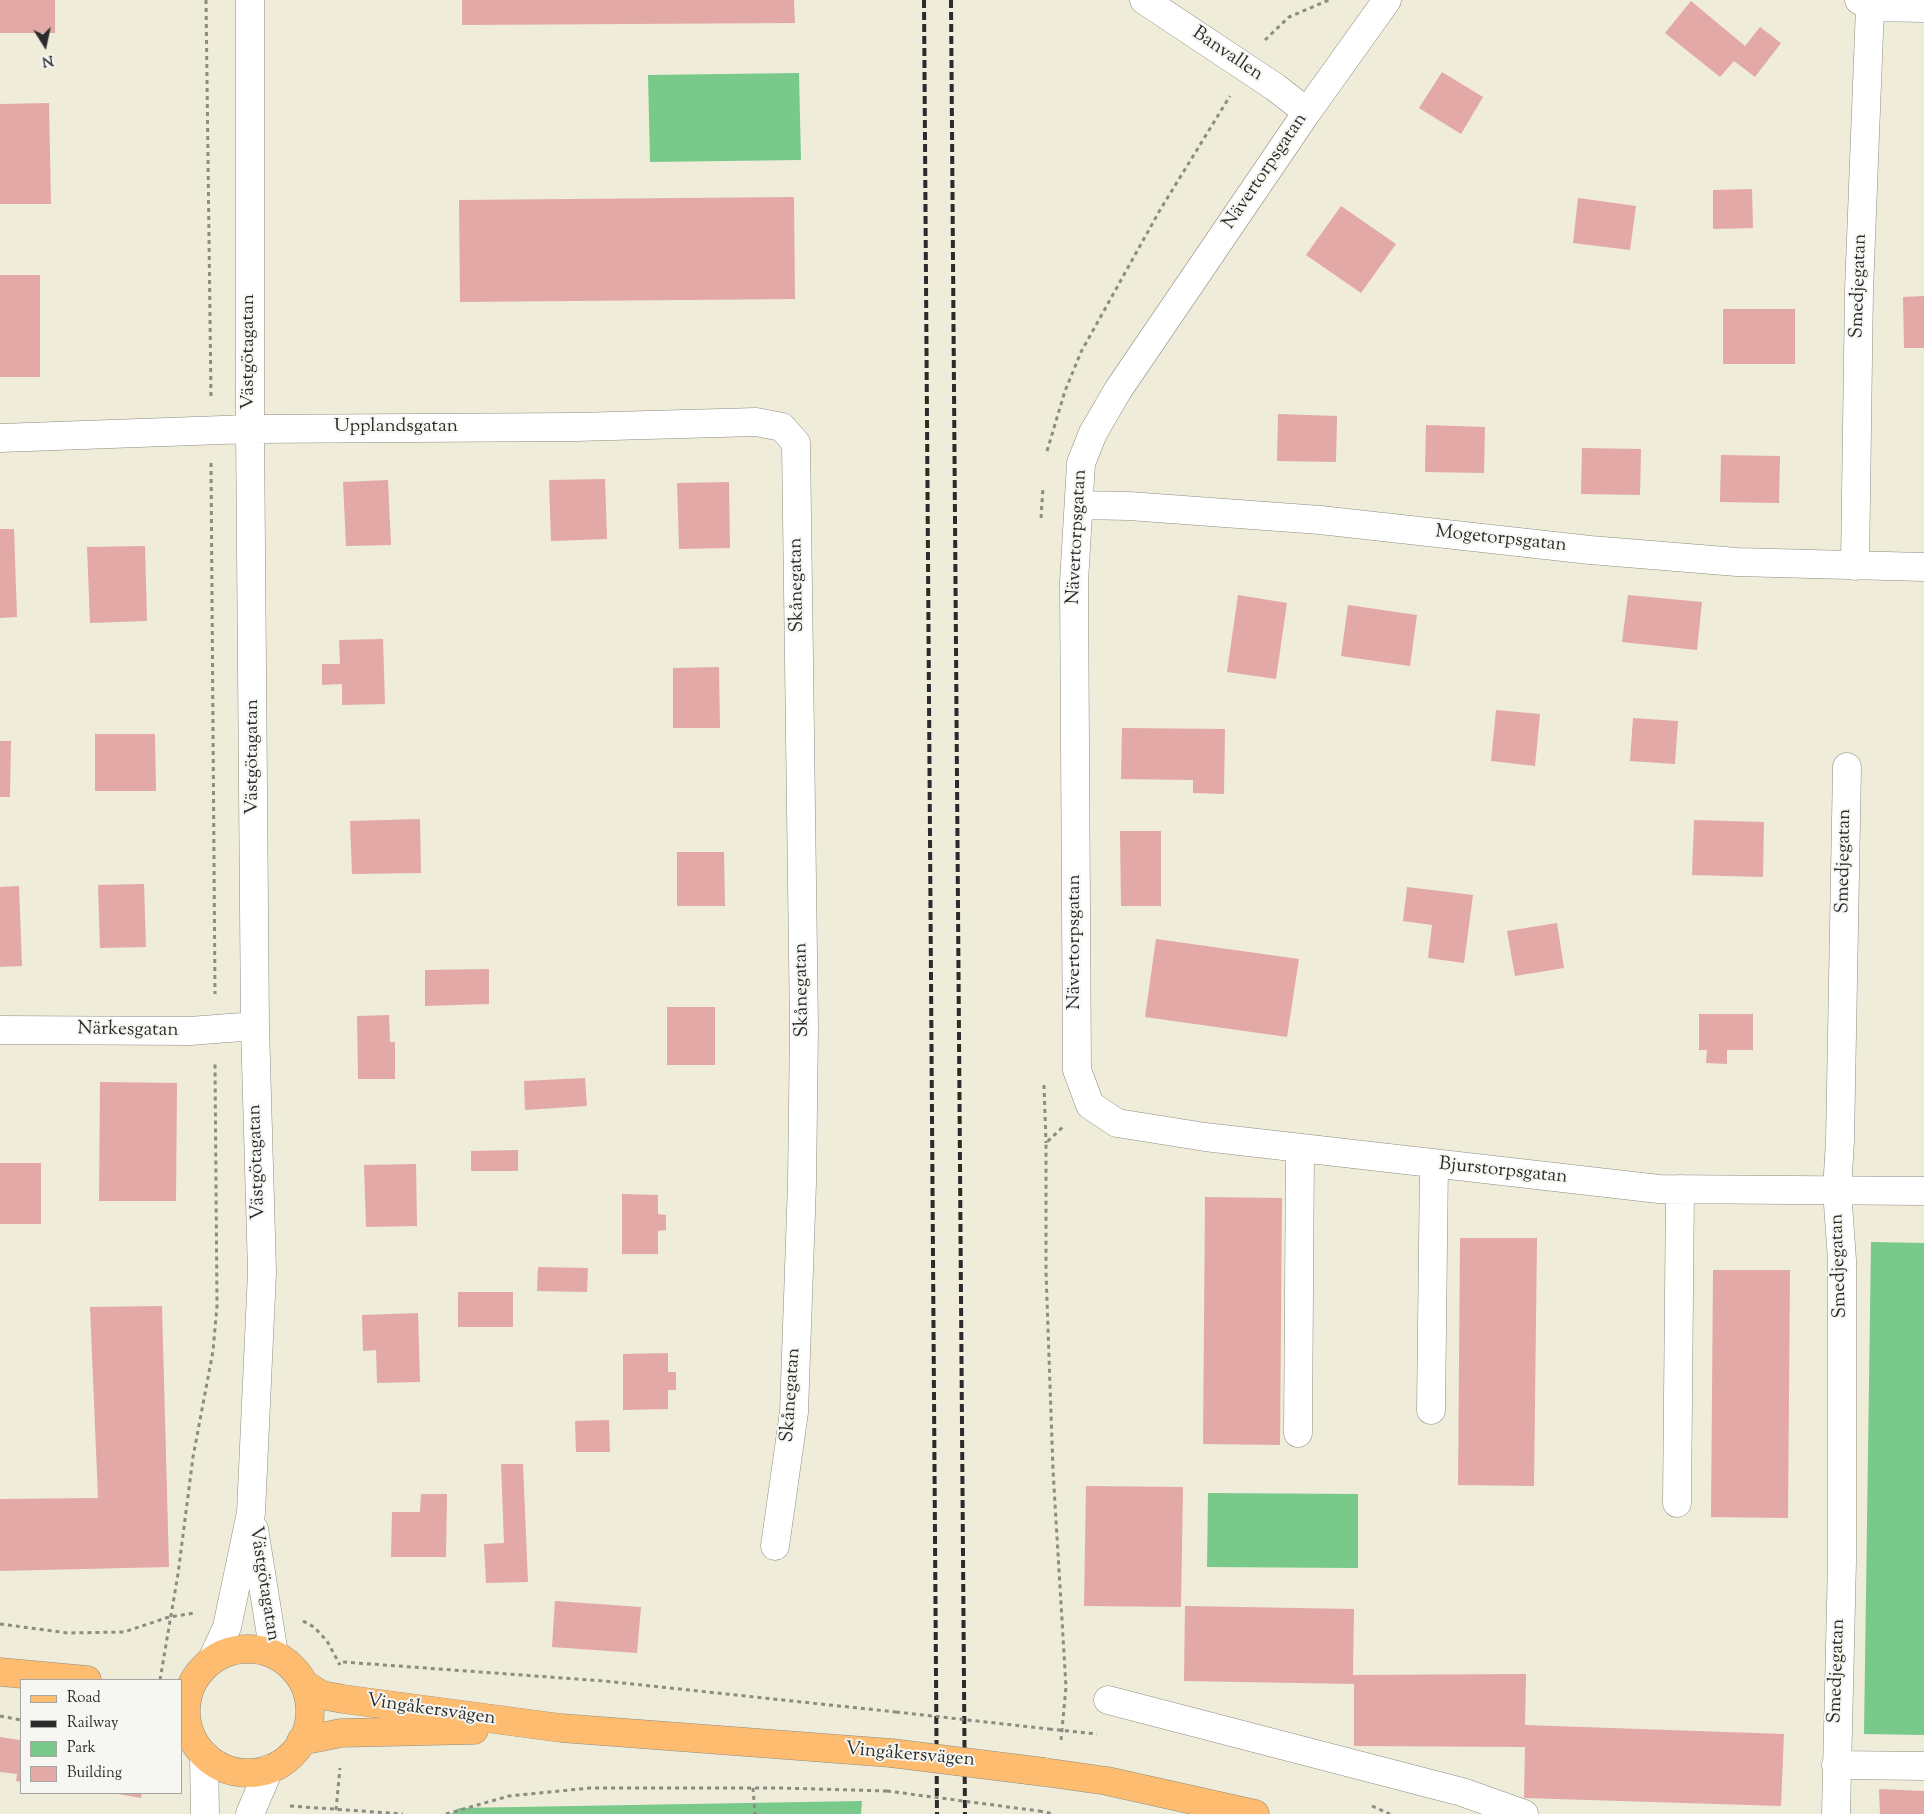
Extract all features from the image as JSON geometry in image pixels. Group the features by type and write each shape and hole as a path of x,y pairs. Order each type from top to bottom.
{"main road":[{"name":"Vingåkersvägen","path":"304,1684 310,1716 302,1742 284,1762 269,1769 242,1773 222,1767 192,1740 186,1713 185,1689 212,1660 226,1652 250,1649 274,1654 291,1667 304,1684 322,1695 343,1699 561,1728 891,1753 1049,1772 1108,1781 1255,1814"},
{"path":"0,1672 76,1679"},
{"path":"0,1682 20,1688"},
{"name":"Vingåkersvägen","path":"302,1742 341,1733 561,1728"}],"street":[{"name":"Västgötagatan","path":"212,1660 227,1627 251,1513 262,1272 255,1026 250,429 250,0"},
{"name":"Banvallen","path":"1144,0 1275,87 1307,112"},
{"name":"Nävertorpsgatan","path":"1090,1105 1077,1070 1074,582 1081,463 1093,433 1124,382 1307,112 1387,0"},
{"path":"1865,3 1924,8"},
{"name":"Smedjegatan","path":"1855,566 1865,3"},
{"name":"Upplandsgatan","path":"0,438 212,432 250,429 576,427 756,422 782,427 788,435"},
{"name":"Skånegatan","path":"775,1546 794,1412 803,1144 804,1028 796,443 788,435"},
{"name":"Mogetorpsgatan","path":"1079,505 1129,506 1320,520 1590,550 1727,562 1924,567"},
{"name":"Smedjegatan","path":"1836,1765 1842,1561 1842,1260 1837,1190 1840,1142 1847,767"},
{"name":"Närkesgatan","path":"0,1030 215,1030 255,1026"},
{"name":"Bjurstorpsgatan","path":"1090,1105 1117,1123 1205,1137 1659,1189 1924,1191"},
{"path":"1298,1433 1300,1149"},
{"path":"1431,1410 1434,1164"},
{"path":"1677,1504 1680,1189"},
{"name":"Västgötagatan","path":"251,1513 274,1654"},
{"path":"1108,1700 1453,1790 1524,1814"},
{"name":"Vingåkersvägen","path":"192,1740 205,1814"},
{"path":"1836,1814 1836,1765 1924,1766"},
{"path":"252,1808 269,1769"}],"path":[{"path":"160,1679 169,1617 178,1574 193,1457 213,1351 217,1306 212,432 206,0"},
{"path":"1049,1772 1063,1731 1066,1687 1052,1430 1046,1272 1046,1143 1071,1119 1090,1105"},
{"path":"0,1624 92,1634 124,1632 169,1617"},
{"path":"301,1620 314,1627 327,1641 340,1662 604,1681 1049,1729"},
{"path":"0,1716 20,1720"},
{"path":"336,1810 341,1733"},
{"path":"446,1814 509,1796 590,1788 753,1788 887,1791 1054,1814"},
{"path":"753,1788 755,1814"},
{"path":"252,1808 403,1814"}],"green space":[{"path":"799,73 801,160 650,162 648,75"},
{"path":"1871,1242 1924,1243 1924,1735 1864,1734"},
{"path":"1208,1493 1358,1494 1358,1568 1207,1567"},
{"path":"862,1801 861,1814 451,1814 459,1808"}],"building":[{"path":"0,0 55,0 55,33 0,33"},
{"path":"462,0 794,0 795,23 462,25"},
{"path":"1691,1 1745,46 1760,27 1781,43 1755,77 1734,61 1720,77 1665,33"},
{"path":"1442,72 1483,97 1461,134 1419,108"},
{"path":"49,103 51,204 0,204 0,104"},
{"path":"1752,189 1753,228 1713,229 1713,190"},
{"path":"794,197 795,299 460,302 459,200"},
{"path":"1578,198 1636,206 1630,250 1573,243"},
{"path":"1341,206 1396,244 1361,293 1306,255"},
{"path":"0,275 40,275 40,377 0,377"},
{"path":"1924,296 1924,348 1904,348 1903,297"},
{"path":"1723,309 1795,309 1795,364 1723,364"},
{"path":"1278,414 1337,416 1336,462 1277,461"},
{"path":"1426,425 1485,427 1484,473 1425,472"},
{"path":"1582,448 1641,449 1640,495 1581,494"},
{"path":"1721,455 1780,456 1779,503 1720,502"},
{"path":"605,479 607,539 551,541 549,480"},
{"path":"388,480 391,545 346,546 343,482"},
{"path":"729,482 730,548 679,549 677,483"},
{"path":"0,529 14,529 17,617 0,618"},
{"path":"145,546 147,621 90,623 87,547"},
{"path":"1238,595 1287,603 1276,679 1227,672"},
{"path":"1628,595 1702,602 1697,650 1622,642"},
{"path":"1348,605 1417,615 1410,666 1341,656"},
{"path":"383,639 385,704 342,705 342,684 322,685 322,664 340,664 339,640"},
{"path":"719,667 720,728 673,728 673,668"},
{"path":"1496,710 1540,714 1535,766 1491,761"},
{"path":"1633,718 1678,721 1675,764 1630,761"},
{"path":"1122,728 1225,729 1224,794 1193,793 1193,780 1121,779"},
{"path":"95,734 155,734 156,791 95,791"},
{"path":"0,741 11,741 10,797 0,797"},
{"path":"420,819 421,873 352,874 350,821"},
{"path":"1694,820 1764,822 1763,877 1692,875"},
{"path":"1120,831 1161,831 1161,906 1121,906"},
{"path":"677,852 724,852 725,906 677,906"},
{"path":"144,884 146,947 100,948 98,885"},
{"path":"19,886 22,966 0,967 0,887"},
{"path":"1407,887 1473,895 1464,963 1428,958 1432,925 1403,921"},
{"path":"1557,923 1564,968 1515,976 1507,931"},
{"path":"1156,939 1299,959 1287,1037 1145,1017"},
{"path":"489,969 489,1004 425,1006 425,970"},
{"path":"667,1007 715,1007 715,1065 667,1065"},
{"path":"1699,1014 1753,1014 1753,1050 1727,1050 1727,1064 1706,1063 1707,1050 1699,1050"},
{"path":"389,1015 390,1042 395,1042 395,1079 358,1079 357,1016"},
{"path":"585,1078 587,1106 525,1110 524,1081"},
{"path":"100,1082 177,1083 176,1201 99,1201"},
{"path":"518,1150 518,1171 471,1171 471,1151"},
{"path":"0,1163 41,1163 41,1224 0,1224"},
{"path":"416,1164 417,1226 366,1227 364,1165"},
{"path":"622,1194 658,1195 658,1214 666,1215 666,1230 658,1231 658,1254 622,1254"},
{"path":"1205,1197 1282,1198 1280,1445 1203,1444"},
{"path":"1460,1238 1537,1238 1534,1486 1458,1485"},
{"path":"538,1267 588,1268 587,1292 537,1291"},
{"path":"1713,1270 1790,1270 1788,1518 1711,1517"},
{"path":"458,1292 513,1292 513,1327 458,1327"},
{"path":"162,1306 169,1567 0,1571 0,1499 98,1498 90,1307"},
{"path":"418,1313 420,1382 377,1383 376,1350 363,1351 362,1315"},
{"path":"668,1353 668,1372 676,1372 676,1390 668,1390 668,1409 623,1410 623,1354"},
{"path":"609,1420 610,1452 576,1452 575,1421"},
{"path":"501,1464 523,1464 528,1582 486,1583 484,1544 504,1543"},
{"path":"1086,1486 1183,1487 1181,1607 1084,1606"},
{"path":"421,1494 447,1494 446,1557 391,1557 392,1512 420,1512"},
{"path":"555,1601 641,1607 637,1653 552,1647"},
{"path":"1185,1606 1354,1609 1353,1675 1526,1674 1525,1725 1784,1734 1781,1806 1524,1798 1525,1747 1354,1746 1354,1684 1184,1681"},
{"path":"0,1737 20,1740 20,1782 16,1781 17,1774 0,1772"},
{"path":"1879,1789 1924,1791 1924,1814 1880,1814"},
{"path":"118,1794 142,1794 141,1798"}],"railway":[{"path":"924,0 937,1814"},
{"path":"951,0 965,1814"}]}
